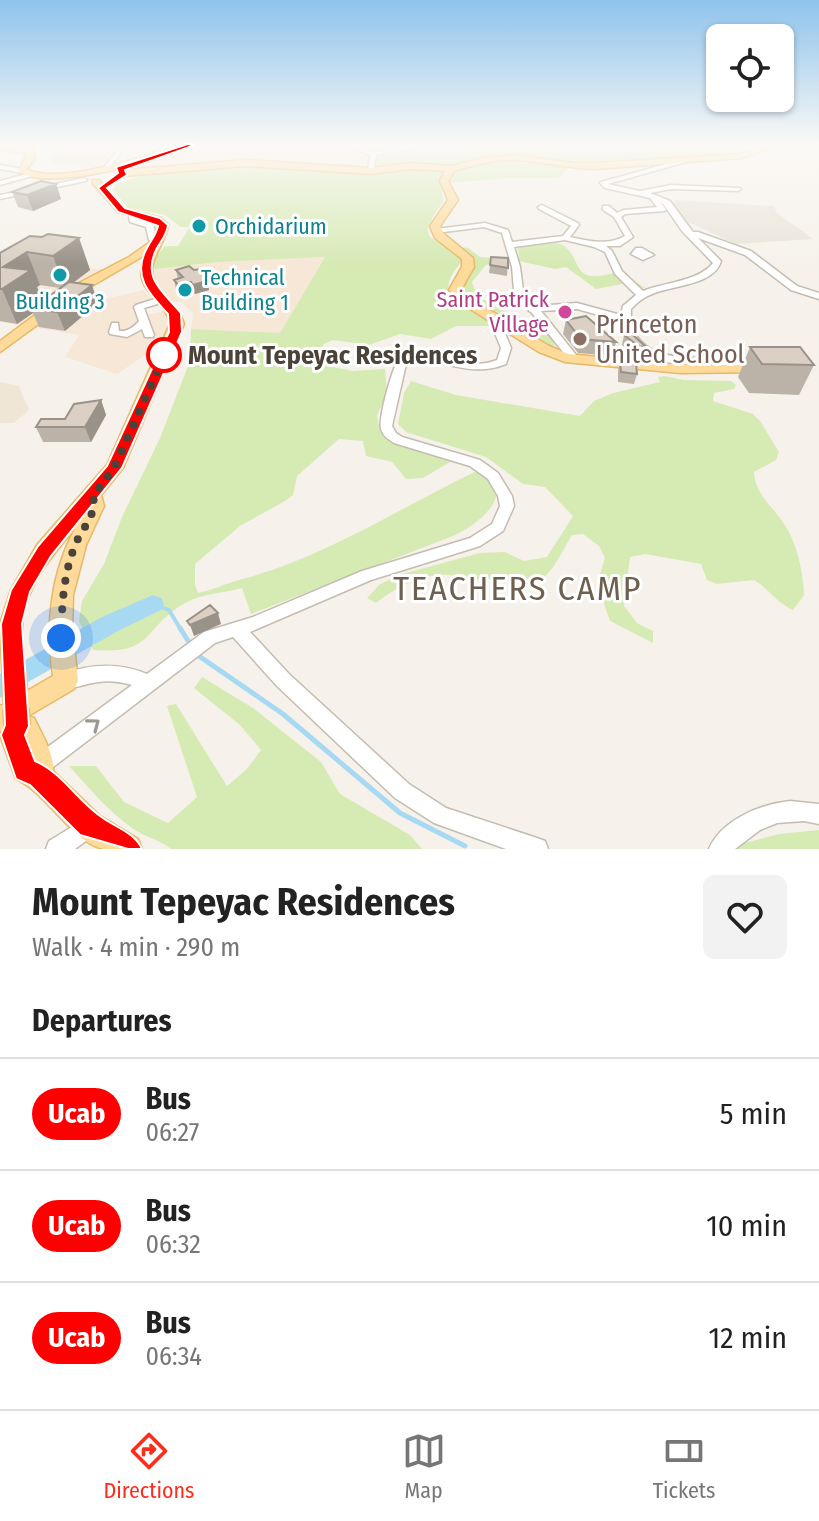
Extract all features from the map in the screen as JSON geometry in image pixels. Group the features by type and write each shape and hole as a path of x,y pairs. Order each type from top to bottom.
{"main road":[{"path":"102,185 116,206 131,214 161,222 163,228 149,252 146,268 149,287 175,313 175,332 114,468 44,551 21,590 8,625 9,723 25,770 40,770 90,826 128,849"},
{"path":"446,185 453,200 438,218 436,231 467,258 468,267 456,286 457,293 551,353 575,360 680,369 775,368"},
{"path":"0,348 81,287 121,266 156,241"},
{"path":"121,266 146,268"},
{"path":"9,723 64,672 61,638 66,576 77,542 95,506 93,496"},
{"path":"0,601 21,590"}],"street":[{"path":"0,197 52,185"},
{"path":"606,185 667,203 685,229 714,256 717,267 706,276 654,288 626,308 624,319 637,341 668,362 735,361 758,368"},
{"path":"641,193 671,187 738,189"},
{"path":"617,216 623,212 662,209 641,193"},
{"path":"542,207 575,225 565,238"},
{"path":"606,208 617,216 629,235 612,245"},
{"path":"436,231 492,226 505,232 516,267 516,284 532,309 575,360"},
{"path":"685,229 748,253 794,288 819,296"},
{"path":"510,244 565,238 635,251"},
{"path":"612,245 618,272 641,295"},
{"path":"149,335 139,309 161,300"},
{"path":"532,309 577,306 624,319"},
{"path":"40,770 147,683 210,637 256,623 367,575 475,542 498,527 507,506 505,496 493,476 475,463 398,440 391,436 386,426 394,397 396,372 402,362 417,358 476,367 502,362 506,348 493,316"},
{"path":"115,325 114,332 125,334 137,329 144,321"},
{"path":"235,628 316,713 373,767 411,797 441,816 537,849"},
{"path":"64,672 117,672 147,683"},
{"path":"720,849 759,817 797,809 819,814"},
{"path":"57,849 90,826"}],"shaded area":[{"path":"676,200 774,206 777,213 813,239 736,244 688,222 673,205"},
{"path":"325,257 280,333 191,329 193,313 181,302 173,302 164,295 155,281 154,269 218,262"},
{"path":"42,263 105,270 64,297 102,303 105,299 144,290 152,301 143,303 141,316 164,311 169,324 160,345 117,374 65,357 79,335 0,322 0,292"},
{"path":"0,382 19,386 29,410 14,423 0,423"}],"green space":[{"path":"115,185 441,185 443,202 433,217 429,234 462,261 450,280 449,293 486,316 490,326 456,326 431,339 400,334 369,345 333,340 324,344 320,350 324,365 353,371 385,369 387,394 377,415 379,426 387,436 455,459 423,478 406,479 392,462 366,456 363,441 339,439 297,476 293,495 240,526 195,564 198,593 270,571 331,546 479,470 491,478 496,488 491,507 474,524 453,536 251,614 242,588 205,596 171,612 138,644 113,650 93,650 79,621 82,601 104,564 122,517 160,438 190,361 191,329 280,333 325,257 218,262 154,269 153,260 165,246 178,246 190,227 181,227 165,215 127,207 114,190"},
{"path":"561,244 584,273 600,276 613,273 615,269 647,289 627,283 596,289 566,267 555,269 519,261 518,246"},
{"path":"461,247 480,257 505,259 486,265 472,282 478,294 502,310 543,328 551,338 555,351 526,328 466,296 461,287 475,265"},
{"path":"658,377 684,380 731,381 736,385 734,389 714,393 713,401 753,414 779,452 776,460 754,472 758,489 784,524 798,555 804,595 793,610 754,580 717,584 707,580 701,564 645,554 630,557 624,606 637,623 653,631 653,643 610,621 597,584 605,558 599,546 583,534 572,535 543,579 430,576 411,582 376,603 367,598 380,584 402,574 480,553 505,552 524,561 547,557 573,516 545,487 523,484 486,457 406,432 398,424 404,393 411,381 456,395 580,416 594,401 613,393 660,382"},
{"path":"202,677 253,708 321,762 340,794 410,835 422,849 171,849 123,821 69,766 96,766 124,802 168,823 197,797 167,706 176,704 227,786 247,769 261,750 240,725 194,688"},
{"path":"819,830 819,849 735,849 737,845 779,834"}],"building":[{"path":"31,185 54,185 27,195 12,192"},
{"path":"48,234 79,238 53,256 27,252 3,267 31,270 0,289 0,253 30,236"},
{"path":"491,257 508,258 508,268 490,265"},
{"path":"189,266 194,270 207,268 210,274 203,276 207,281 179,286 174,280 183,277 176,270"},
{"path":"69,282 92,285 57,312 31,309"},
{"path":"586,316 616,342 581,339 566,320"},
{"path":"631,333 645,346 640,347 624,335"},
{"path":"750,347 800,347 814,365 762,364"},
{"path":"620,361 636,362 637,374 621,372"},
{"path":"101,400 85,427 36,427 41,419 65,419 74,404"},
{"path":"210,605 218,613 190,625 187,621"}],"waterway":[{"path":"153,604 169,610 181,630"},
{"path":"0,687 110,624 153,604"},
{"path":"180,628 190,644"},
{"path":"196,654 283,714 400,813 465,846"}],"bus line":[{"name":"Ucab","path":"105,185 102,188 121,210 157,220 163,225 149,252 147,277 149,287 175,313 177,324 114,468 44,551 21,590 11,624 17,726 13,735 25,770 39,776 90,826 128,849"}],"place":[{"name":"Orchidarium","path":"199,226"},
{"name":"Building 3","path":"60,275"},
{"name":"Technical Building 1","path":"185,290"},
{"name":"Saint Patrick Village","path":"565,312"},
{"name":"Princeton United School","path":"580,339"},
{"name":"Mount Tepeyac Residences","path":"164,355"}],"district":[{"name":"TEACHERS CAMP","path":"518,588"}],"route":[{"path":"61,638 66,576 77,542 95,506 93,496 114,468 167,349 164,355"}]}
